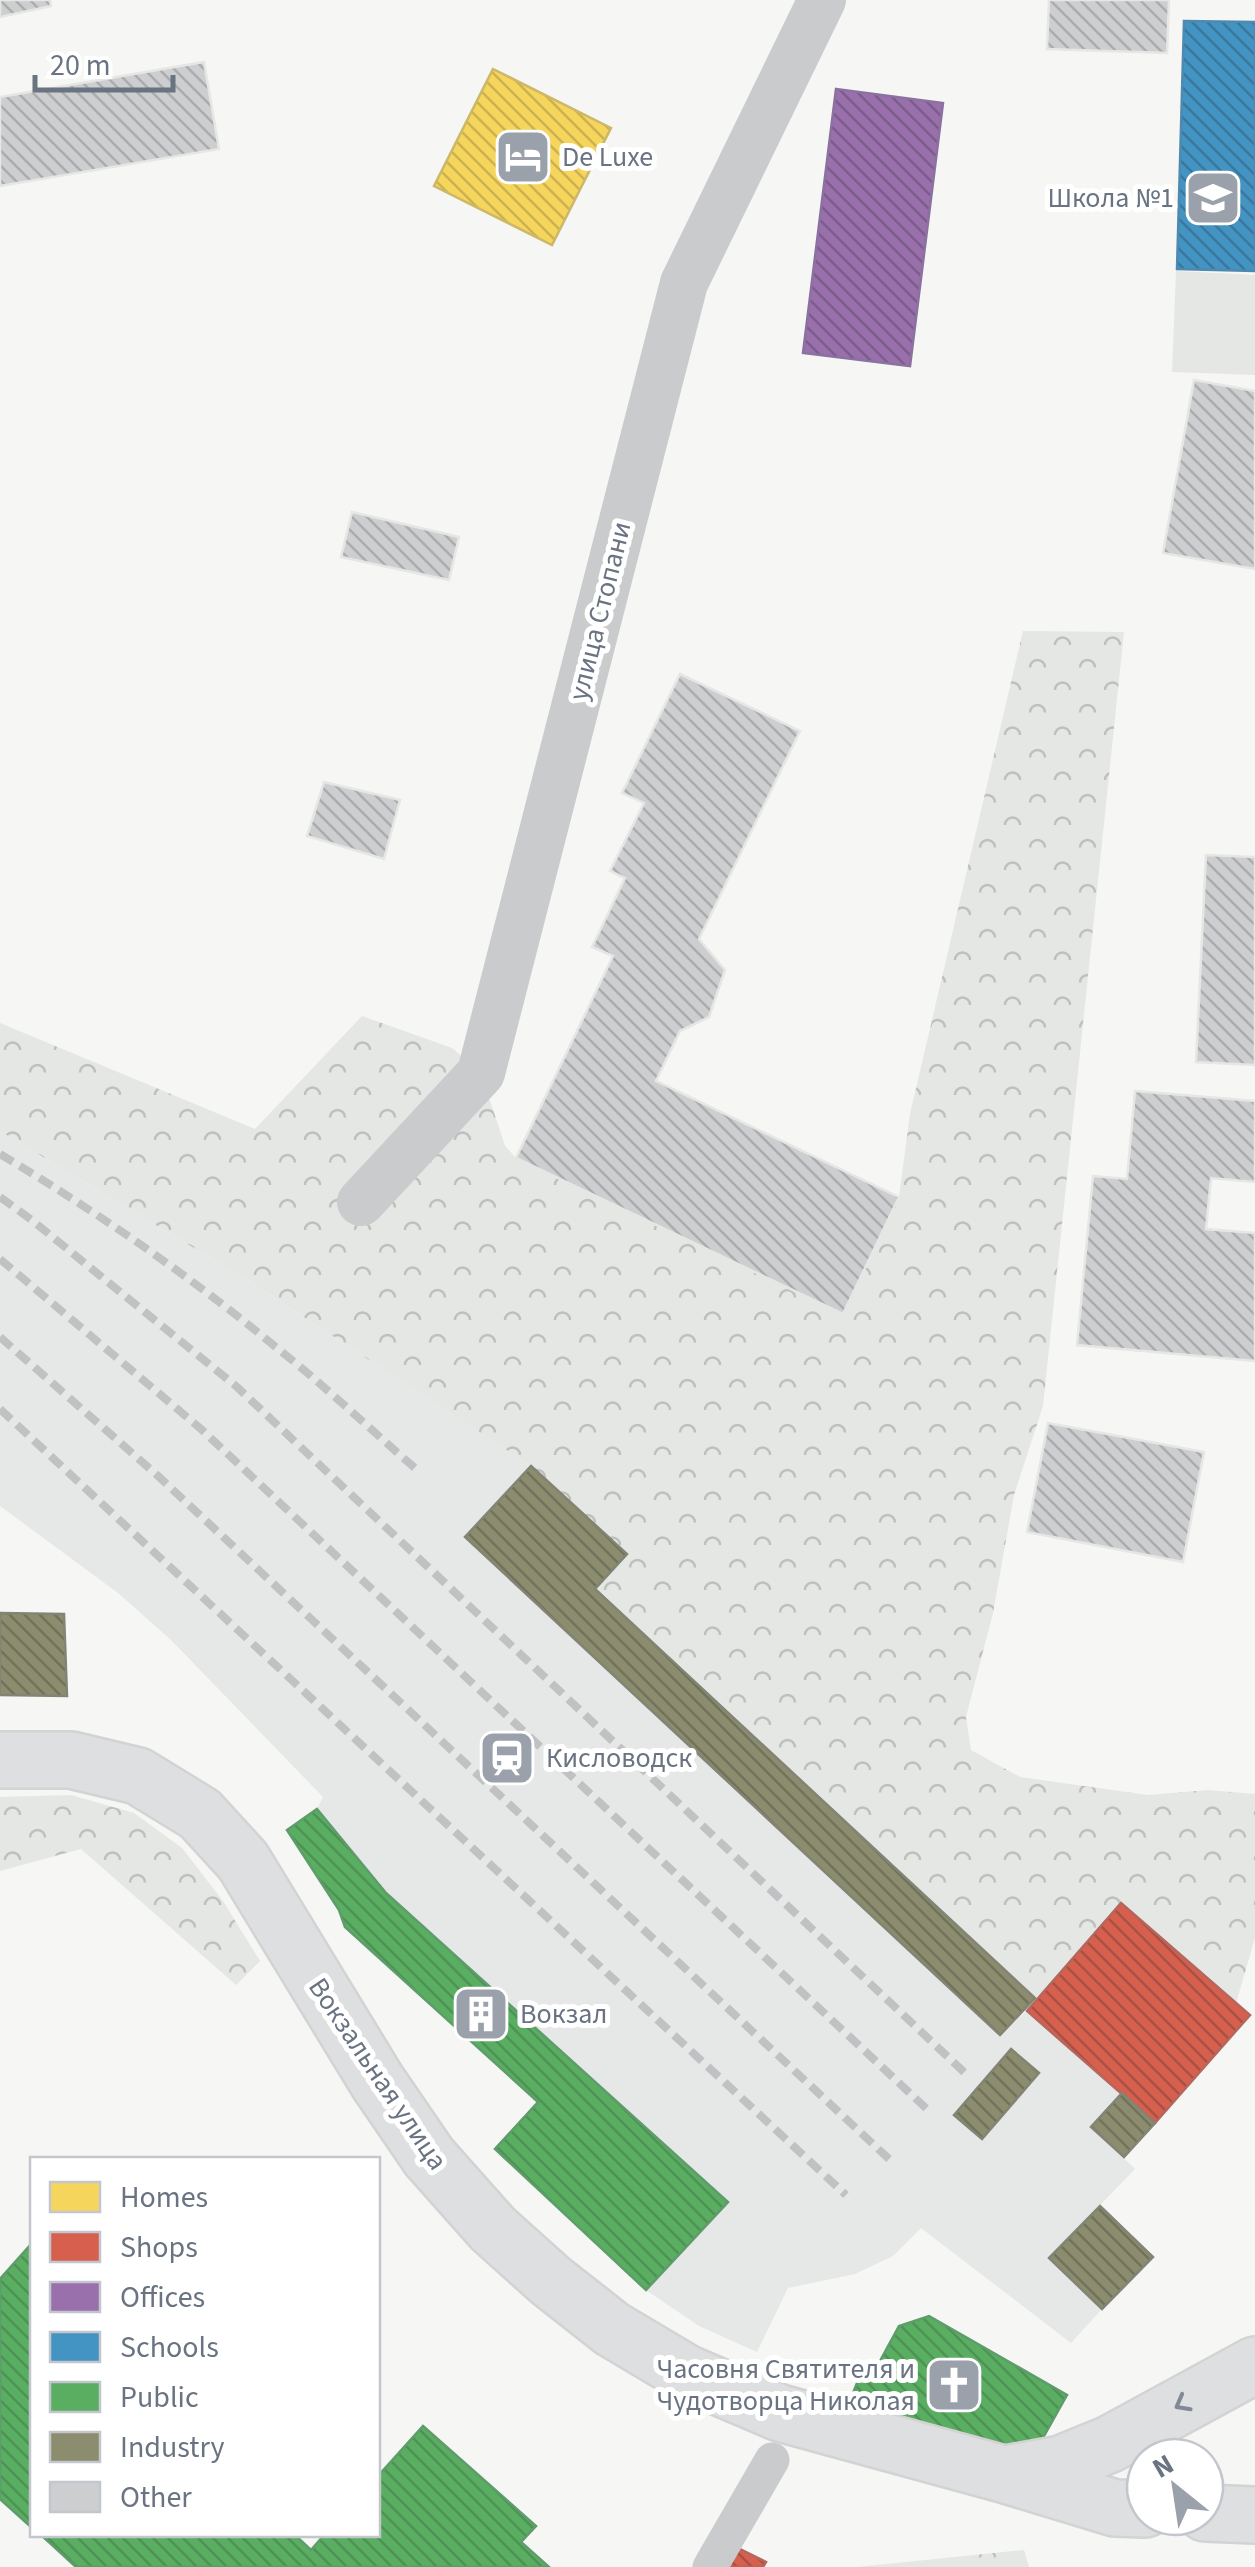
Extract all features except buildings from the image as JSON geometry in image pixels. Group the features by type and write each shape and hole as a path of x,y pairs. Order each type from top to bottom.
{"main road":[{"name":"Вокзальная улица","path":"0,1760 72,1760 138,1776 200,1814 243,1861 377,2081 430,2157 492,2229 612,2329 686,2373 780,2413 1125,2508"},
{"name":"Вокзальная улица","path":"1003,2474 1061,2464 1110,2444 1255,2364"},
{"path":"1225,2513 1255,2515"}],"street":[{"name":"улица Стопани","path":"361,1202 481,1073 684,283 822,0"},
{"path":"710,2567 772,2460"}],"shaded area":[{"path":"0,1131 247,1280 531,1466 465,1538 1000,2034 1027,2011 1122,2093 1092,2127 1135,2169 1049,2258 1102,2309 1071,2343 921,2228 893,2256 855,2274 788,2288 757,2352 699,2326 646,2290 727,2201 386,1893 317,1809 323,1797 171,1640 118,1593 0,1506"}],"green space":[{"path":"1176,271 1255,275 1255,375 1172,372"},
{"path":"1023,631 1124,632 1043,1406 1014,1495 993,1613 966,1717 971,1750 1020,1777 1148,1795 1208,1790 1255,1794 1255,1938 1236,2003 1121,1903 1035,1998 595,1589 531,1466 247,1280 0,1131 0,1023 255,1129 362,1016 452,1048 481,1073 505,1146 516,1158 842,1314 899,1197 910,1114"},
{"path":"71,1795 134,1813 182,1848 223,1901 260,1961 236,1985 81,1849 0,1871 0,1797"},
{"path":"1024,2550 1029,2567 857,2567"}],"railway":[{"path":"0,1154 211,1295 416,1469"},
{"path":"0,1197 237,1387 966,2074"},
{"path":"0,1259 201,1429 930,2112"},
{"path":"0,1337 157,1475 889,2159"},
{"path":"0,1409 846,2195"}],"place":[{"name":"De Luxe","path":"523,157"},
{"name":"Школа №1","path":"1213,198"},
{"name":"Кисловодск","path":"507,1758"},
{"name":"Вокзал","path":"481,2014"},
{"name":"Часовня Святителя и Чудотворца Николая","path":"954,2385"}]}
